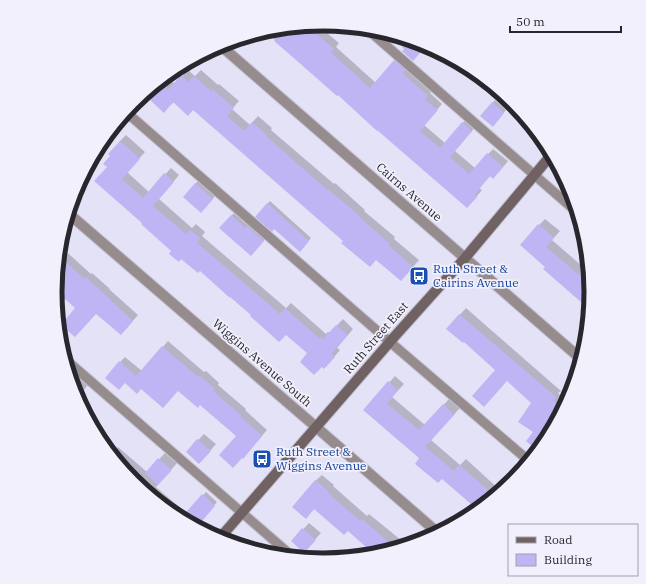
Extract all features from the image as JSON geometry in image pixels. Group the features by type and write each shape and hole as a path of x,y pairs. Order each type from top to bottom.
{"street":[{"name":"Cairns Avenue","path":"227,50 576,355"},
{"name":"Ruth Street East","path":"224,533 465,258 547,159"},
{"name":"Wiggins Avenue South","path":"73,218 433,528"}],"lane":[{"path":"376,36 569,205"},
{"path":"130,116 525,457"},
{"path":"73,367 286,550"}],"building":[{"path":"301,32 304,35 307,32 314,32 334,49 331,53 370,88 394,60 405,70 403,74 428,96 425,100 438,110 420,131 440,148 462,122 472,131 450,157 469,174 487,153 503,167 493,179 490,176 475,194 477,197 467,208 274,41 276,39 273,36"},
{"path":"404,44 422,51 413,61 402,51 404,49 402,47"},
{"path":"181,75 188,82 194,76 211,91 212,89 234,108 227,116 244,131 252,122 327,190 328,189 360,216 359,217 390,244 388,245 413,267 401,281 376,260 370,267 341,243 343,241 193,110 188,116 173,102 164,113 150,100 163,86 168,90"},
{"path":"492,102 504,113 493,127 480,116"},
{"path":"120,141 140,159 122,179 143,198 164,173 174,182 153,206 186,234 190,230 200,238 197,243 280,314 285,308 320,339 321,337 323,339 336,325 348,335 335,349 332,354 335,357 324,369 322,367 314,375 300,362 307,353 286,335 279,342 250,316 251,315 200,271 198,273 181,259 179,262 169,254 171,251 141,224 142,223 94,181 107,167 103,164 110,156 108,154"},
{"path":"195,183 213,199 201,213 183,197"},
{"path":"267,203 309,241 300,252 274,229 272,232 255,217"},
{"path":"231,215 245,228 247,226 264,241 251,256 219,228"},
{"path":"538,224 554,238 546,247 583,278 583,304 543,269 545,267 520,245"},
{"path":"64,260 84,279 86,277 133,321 121,335 96,314 75,337 64,328 64,322 75,308 62,297"},
{"path":"459,314 556,397 553,400 558,404 549,423 533,447 526,441 533,432 518,422 531,403 507,381 484,407 472,396 495,370 464,342 463,343 446,329"},
{"path":"162,346 198,377 200,376 215,389 213,391 241,415 240,416 262,436 243,459 242,458 233,468 219,455 236,436 200,405 198,408 178,391 163,408 141,389 137,394 125,383 119,390 105,378 119,361 136,376"},
{"path":"388,381 398,390 387,404 419,430 443,404 454,415 425,447 454,471 459,465 490,492 473,506 442,479 438,483 415,464 419,458 363,410"},
{"path":"197,439 211,451 199,464 186,452"},
{"path":"158,458 172,470 158,485 145,473"},
{"path":"315,480 360,521 362,519 390,544 364,550 366,547 348,531 344,535 314,509 306,519 292,507"},
{"path":"202,494 215,506 201,522 185,513"},
{"path":"302,528 316,540 305,552 303,552 291,541"}],"place":[{"name":"Ruth Street & Cairins Avenue","path":"419,276"},
{"name":"Ruth Street & Wiggins Avenue","path":"262,459"}]}
